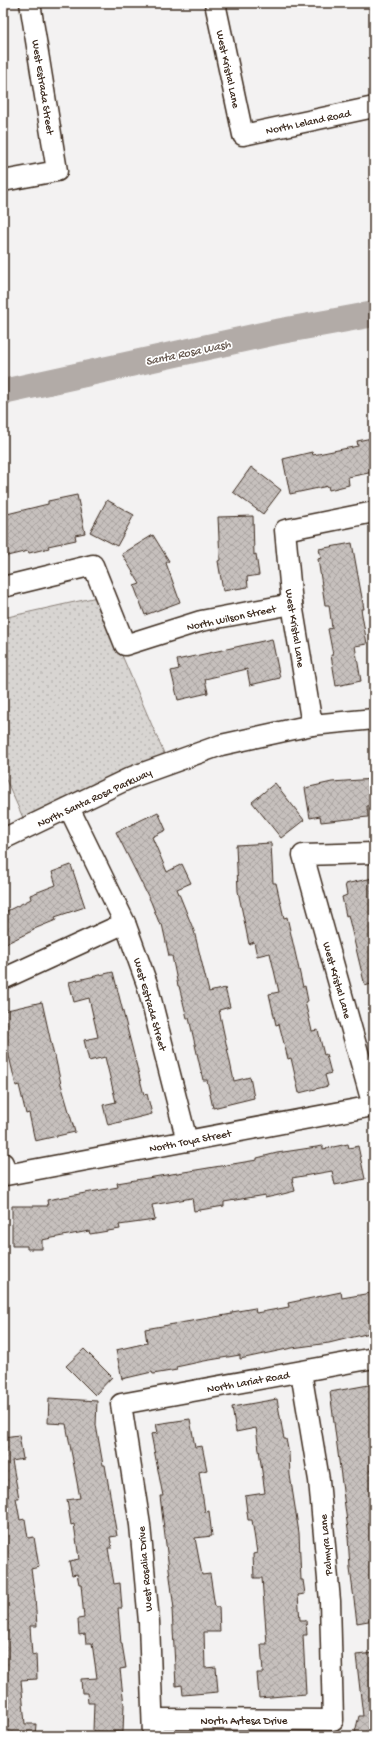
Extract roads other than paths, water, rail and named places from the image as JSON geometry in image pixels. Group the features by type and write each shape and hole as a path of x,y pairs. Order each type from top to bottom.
{"street":[{"name":"West Estrada Street","path":"3,181 57,170 30,3"},
{"name":"West Kristal Lane","path":"215,3 243,134"},
{"name":"North Leland Road","path":"243,134 374,107"},
{"name":"West Kristal Lane","path":"312,725 292,604 285,530 374,512"},
{"name":"North Wilson Street","path":"3,587 93,565 125,645 201,621 292,604"},
{"name":"North Santa Rosa Parkway","path":"3,839 132,777 221,745 312,725 374,719"},
{"name":"West Estrada Street","path":"69,808 125,923 147,984 187,1141"},
{"name":"West Kristal Lane","path":"373,1106 303,855 374,854"},
{"path":"3,979 125,923"},
{"name":"North Toya Street","path":"4,1169 187,1141 373,1106"},
{"name":"North Lariat Road","path":"121,1404 374,1358"},
{"name":"Palmyra Lane","path":"301,1372 319,1480 330,1601 333,1720"},
{"name":"West Rosalia Drive","path":"121,1404 140,1525 149,1622 153,1728"},
{"name":"North Artesa Drive","path":"153,1728 333,1720"}],"waterway":[{"name":"Santa Rosa Wash","path":"3,392 276,332 374,314"}]}
